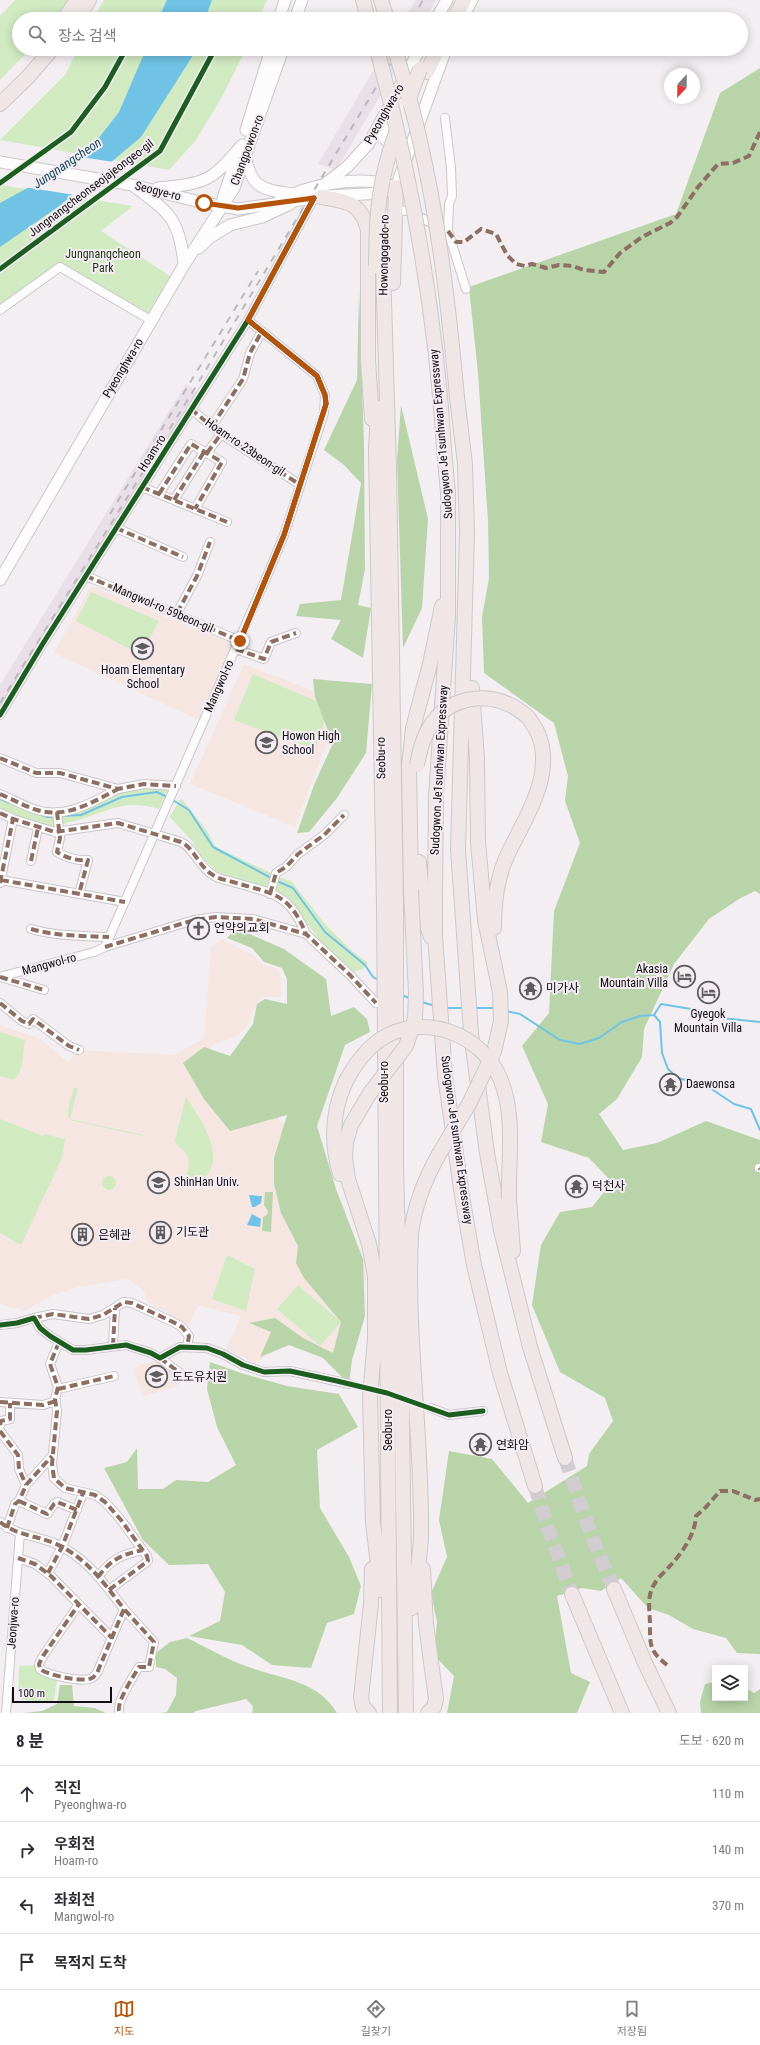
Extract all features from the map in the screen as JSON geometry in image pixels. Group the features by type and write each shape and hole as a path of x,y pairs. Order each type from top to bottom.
{"highway":[{"path":"69,12 77,0"},
{"path":"81,12 89,0"},
{"path":"363,0 366,12"},
{"path":"382,0 385,12"},
{"path":"449,12 456,0"},
{"path":"458,12 464,0"},
{"path":"0,91 34,56"},
{"path":"0,104 28,77 46,56"},
{"name":"Sudogwon Je1sunhwan Expressway","path":"379,56 417,225 438,378 448,493 449,570 446,654 441,696 435,851 435,935 438,955 445,1076 462,1196 490,1333 509,1403 536,1486"},
{"name":"Sudogwon Je1sunhwan Expressway","path":"397,56 419,137 431,202 447,304 465,464 467,534 466,616 458,849 470,1032 501,1230 530,1347 565,1458"},
{"name":"Howongogado-ro","path":"376,450 378,406 379,266 385,211 390,181 427,56"},
{"name":"Howongogado-ro","path":"423,71 433,56"},
{"path":"388,469 392,430 394,367 394,210 396,187"},
{"path":"322,194 354,205 365,218 368,230 368,360 370,408 376,450"},
{"path":"368,230 373,226 386,226 390,228 394,234"},
{"name":"Howongogado-ro","path":"379,266 388,469"},
{"name":"Seobu-ro","path":"376,450 390,906"},
{"name":"Seobu-ro","path":"388,469 390,906 390,1707"},
{"path":"363,1226 348,1179 345,1152 351,1125 370,1093 406,1046 415,1020 416,994 411,890 409,766 412,736 449,570"},
{"path":"428,1713 434,1707 436,1699 426,1619 421,1534 418,1425 412,1352 412,1223 419,1198 428,1176 439,1154 469,1104 494,1052 501,1021 500,992 478,842 477,759 466,616"},
{"path":"438,955 424,918 417,846 417,765 421,743 433,721 444,711 459,702 474,698 490,699 510,705 528,717 539,735 543,755 539,789 519,834 508,854 494,900 491,930"},
{"path":"369,1713 363,1707 361,1698 370,1604 373,1523 370,1396 375,1339 375,1276 370,1244 340,1174 334,1146 336,1113 346,1081 355,1065 367,1050 382,1039 399,1030 416,1027 433,1027 453,1033 474,1044 492,1063 501,1079 506,1094 509,1119 509,1199 515,1287"},
{"name":"Seobu-ro","path":"390,1051 396,1167 401,1352 406,1707"},
{"path":"373,1523 381,1591 382,1615 391,1645"},
{"path":"406,1654 421,1534"},
{"path":"614,1589 645,1663 669,1713"},
{"path":"572,1594 622,1713"}],"main road":[{"path":"282,12 285,0"},
{"path":"298,12 302,0"},
{"path":"440,12 447,0"},
{"path":"466,12 472,0"},
{"name":"Changpowon-ro","path":"243,150 269,56"},
{"name":"Changpowon-ro","path":"221,207 226,187 243,150 280,56"},
{"name":"Pyeonghwa-ro","path":"322,194 369,143 416,56"},
{"path":"322,194 344,190 340,184 334,184 374,180 396,187 443,56"},
{"path":"387,110 383,137 390,144 396,146 401,145 410,128 420,121"},
{"path":"149,188 195,184 208,179 243,150 249,174 258,184 266,190 294,198"},
{"name":"Seogye-ro","path":"0,162 149,188 221,207"},
{"path":"132,185 169,214 177,226 181,240 184,265"},
{"name":"Pyeonghwa-ro","path":"0,580 184,265 221,207 238,208 276,203 294,198 322,194 382,193 396,187"},
{"path":"184,265 208,238 230,225 262,217 294,198"}],"street":[{"path":"445,118 451,168 452,196 449,204 448,231 466,289"},
{"name":"Hoam-ro","path":"0,715 248,320 322,194"},
{"path":"394,210 408,211 448,231"},
{"path":"0,310 60,267 152,321"},
{"name":"Mangwol-ro","path":"155,835 240,641 284,535 299,484 324,413 325,395 317,376 248,320"},
{"path":"212,426 243,379 250,353 262,331"},
{"name":"Hoam-ro 23beon-gil","path":"191,409 221,434 299,484"},
{"path":"174,500 206,452 221,434"},
{"path":"159,494 191,444 222,462 195,509"},
{"path":"142,487 227,522"},
{"path":"116,528 182,557"},
{"path":"177,613 197,576 210,542"},
{"name":"Mangwol-ro 59beon-gil","path":"86,576 177,613 240,641"},
{"path":"236,649 264,658 271,642 296,633"},
{"path":"0,758 36,773 60,773 118,789"},
{"path":"0,794 37,810 57,812 77,809 118,789 144,784 176,786"},
{"path":"57,812 60,838 57,852 66,858 80,861 88,860 79,894"},
{"path":"0,813 38,828 59,832 118,823 185,844 207,870 215,876 270,894 291,905 300,919 306,934 350,975 376,1003"},
{"path":"270,894 276,873 286,867 298,854 324,835 344,815"},
{"path":"13,819 0,881 125,902"},
{"path":"31,861 38,828"},
{"path":"105,947 155,835"},
{"name":"Mangwol-ro","path":"0,977 94,952 105,947 194,920 216,917 253,919 306,934"},
{"path":"31,929 44,933 50,932 74,936 109,937"},
{"path":"0,977 44,990"},
{"path":"0,1003 22,1021 29,1024 33,1019 69,1046 79,1050"},
{"path":"0,1325 17,1323 53,1314 88,1319 102,1315 124,1302 132,1303 173,1322 187,1332 189,1336 187,1347"},
{"path":"113,1346 114,1308"},
{"path":"34,1318 40,1328 73,1350 126,1345 134,1346 160,1358 180,1374"},
{"path":"59,1342 50,1364 58,1389 56,1401 58,1411 52,1456 52,1471 59,1484 65,1488 94,1495 105,1502 121,1520 147,1556 148,1561 110,1590"},
{"path":"160,1358 180,1347 208,1348 224,1354 243,1365 264,1372 290,1371 349,1384"},
{"path":"58,1389 114,1376"},
{"path":"0,1402 43,1405 56,1401"},
{"path":"0,1425 1,1421 10,1420 10,1403"},
{"path":"431,1408 449,1415 483,1411"},
{"path":"0,1431 18,1455 19,1469 26,1485"},
{"path":"52,1456 26,1485 19,1500 2,1525 20,1533 42,1538 62,1547 84,1562 154,1642 149,1668 139,1667 118,1707 119,1712"},
{"path":"48,1573 62,1547 83,1493"},
{"path":"19,1500 47,1514 57,1502 77,1510"},
{"name":"Jeonjwa-ro","path":"4,1709 20,1533"},
{"path":"98,1577 116,1558 143,1550"},
{"path":"18,1558 36,1564 48,1573 65,1588 78,1604 112,1638"},
{"path":"78,1604 39,1664 40,1669 51,1675 86,1679 92,1678 97,1673 124,1609"}],"shaded area":[{"path":"416,0 436,0 430,12 408,12"},
{"path":"382,56 404,56 336,170 318,164"},
{"path":"186,384 199,393 0,708 0,685"},
{"name":"Hoam Elementary School","path":"91,586 232,644 199,720 54,653"},
{"name":"Howon High School","path":"244,664 342,702 295,827 190,784"},
{"name":"ShinHan Univ.","path":"222,939 253,955 263,965 279,969 282,997 262,997 252,1012 246,1029 234,1038 214,1044 192,1068 224,1123 275,1115 297,1139 341,1224 367,1266 363,1297 332,1358 288,1343 255,1363 226,1349 241,1316 198,1305 189,1325 148,1302 143,1290 128,1279 78,1287 51,1296 25,1311 0,1304 0,1025 40,1039 68,1062 79,1050 174,1055 204,1038 211,947"},
{"name":"도도유치원","path":"155,1361 161,1362 176,1373 180,1379 179,1384 172,1388 143,1396 135,1375 136,1367"}],"green space":[{"path":"15,0 69,0 61,12 12,12 12,56 23,56 0,80 0,16"},
{"path":"104,0 267,0 262,12 97,12"},
{"path":"74,56 242,56 222,97 196,140 169,170 0,140 65,75"},
{"path":"760,68 760,894 755,891 739,899 709,919 674,964 644,1029 642,1057 617,1099 599,1114 623,1150 657,1143 706,1121 760,1140 760,1654 737,1653 726,1638 693,1629 669,1615 648,1608 621,1578 601,1591 582,1588 557,1596 571,1673 590,1682 577,1713 447,1713 454,1676 434,1655 437,1622 431,1593 447,1557 439,1520 449,1451 492,1459 528,1503 587,1466 589,1454 613,1421 605,1398 560,1372 532,1305 541,1245 560,1212 592,1207 612,1182 589,1158 541,1142 548,1104 522,1046 549,1013 554,911 580,843 565,801 568,776 554,723 484,673 482,617 489,578 488,521 478,373 469,287 676,214 720,93"},
{"name":"Jungnangcheon Park","path":"0,185 133,206 101,231 170,276 148,314 61,263 0,306"},
{"path":"359,291 364,445 365,569 358,605 371,608 363,658 331,639 341,620 296,616 300,604 341,600 361,483 344,465 324,450 357,380"},
{"path":"401,405 428,519 422,608 403,648 397,460"},
{"path":"91,592 159,621 141,655 76,621"},
{"path":"253,674 330,707 315,749 234,720"},
{"path":"313,679 372,684 366,753 337,798 309,832 297,833 314,785 333,743 315,697"},
{"path":"144,786 168,789 159,809 134,805 123,806 112,808 54,827 32,823 0,809 0,796 43,813 103,801 124,791"},
{"path":"181,798 207,831 216,847 271,873 266,889 216,871 202,857 193,842 170,817"},
{"path":"278,877 291,881 326,925 352,951 368,963 363,969 352,972 322,944 288,897 275,890"},
{"path":"236,928 284,949 326,979 331,1016 354,1007 367,1019 370,1032 345,1045 317,1126 336,1189 363,1259 365,1316 352,1360 349,1384 323,1358 289,1345 260,1357 271,1332 249,1323 275,1318 303,1338 333,1353 341,1322 304,1278 296,1263 298,1246 281,1213 274,1184 274,1158 287,1115 230,1131 204,1099 183,1063 204,1047 230,1056 253,1024 257,1004 265,999 287,1004 287,979 282,968 264,962 252,948 227,938"},
{"path":"0,1032 25,1040 20,1072 13,1080 0,1076"},
{"path":"74,1088 78,1088 70,1119 143,1136 70,1120 68,1113"},
{"path":"186,1097 198,1115 209,1137 213,1160 211,1170 196,1185 191,1187 187,1183 189,1162 187,1155 175,1140"},
{"path":"0,1119 43,1136 44,1134 65,1139 62,1158 21,1245 0,1233"},
{"path":"109,1176 114,1178 116,1183 114,1188 109,1190 104,1188 102,1183 104,1178"},
{"path":"265,1192 273,1192 271,1232 262,1231 263,1217 267,1215 268,1211 264,1205"},
{"path":"227,1255 255,1269 246,1311 212,1299"},
{"path":"298,1285 341,1322 320,1346 277,1309"},
{"path":"210,1362 241,1373 287,1386 339,1394 358,1427 317,1450 320,1508 349,1557 361,1586 354,1614 327,1623 311,1668 272,1665 242,1645 189,1636 220,1621 225,1592 208,1564 169,1565 143,1540 104,1468 127,1462 137,1448 138,1489 163,1489 176,1480 208,1482 236,1465 217,1427 207,1389"},
{"path":"187,1638 239,1663 308,1687 319,1693 329,1702 337,1713 252,1713 253,1706 246,1699 193,1713 160,1713 167,1712 176,1695 177,1678 165,1669 156,1667 156,1653 170,1642"},
{"path":"36,1665 37,1672 40,1674 57,1679 54,1700 51,1702 23,1700 18,1693 19,1666"},
{"path":"712,1683 712,1701 748,1701 748,1690 754,1693 760,1689 760,1713 701,1713 700,1702 705,1684"},
{"path":"60,1685 72,1685 74,1706 95,1708 106,1713 24,1713 42,1711 57,1704"}],"water":[{"path":"167,0 212,0 208,12 161,12"},
{"path":"143,56 192,56 141,137 58,207 0,247 0,203 84,157 119,112"},
{"path":"249,1195 262,1196 261,1203 255,1207 252,1207"},
{"path":"252,1214 261,1219 260,1227 247,1225"}],"pier":[{"path":"80,157 114,162 75,195 24,187"}],"waterway":[{"path":"59,816 81,815 122,797 157,792 167,797"},
{"path":"0,799 9,803"},
{"path":"171,799 189,810 213,847 273,879"},
{"path":"40,814 47,817 55,817"},
{"path":"277,881 293,888 325,932 365,965 373,977 380,981"},
{"path":"402,995 411,999"},
{"path":"421,1002 436,1006"},
{"path":"654,1015 661,1004 703,1011 721,1018 760,1022"},
{"path":"446,1008 463,1008"},
{"path":"474,1008 495,1008"},
{"path":"505,1011 520,1014 560,1040 580,1044 599,1038 622,1022 640,1016 654,1015 660,1022 662,1053 668,1069 678,1078 701,1082 734,1104 751,1109 760,1130"}],"tunnel":[{"path":"349,1384 391,1394"},
{"path":"565,1458 591,1535 614,1589"},
{"path":"535,1486 547,1526 572,1594"}],"railway":[{"path":"416,12 423,0"},
{"path":"0,703 195,388 395,56"},
{"path":"110,514 258,271"}],"marked path":[{"path":"448,231 456,242 464,242 481,229 496,234 507,255 516,264 525,266 532,264 546,268 559,265 573,266 584,270 604,272 620,253 642,237 670,223 677,217 698,187 718,164 733,163 749,156 760,132"},
{"path":"212,426 243,379 250,353 262,331"},
{"path":"191,409 221,434 299,484"},
{"path":"207,453 221,434"},
{"path":"159,494 191,444 222,462 195,509"},
{"path":"174,500 204,452"},
{"path":"142,487 227,522"},
{"path":"116,528 183,557"},
{"path":"177,613 197,576 210,542"},
{"path":"86,576 240,641"},
{"path":"236,649 264,659 271,642 296,633"},
{"path":"0,758 36,773 60,773 118,789 144,784 176,786"},
{"path":"0,794 37,810 58,812 79,808 118,789"},
{"path":"57,812 60,838 57,852 72,859 88,860 79,894"},
{"path":"0,813 13,819 55,832 118,823 181,842 190,849 208,872 222,879 269,893 286,902 300,920 306,934"},
{"path":"270,894 276,873 286,867 298,854 324,835 344,815"},
{"path":"0,883 13,819"},
{"path":"31,861 38,828"},
{"path":"1,880 125,902"},
{"path":"105,947 194,920 216,917 253,919 306,934 350,975 376,1003"},
{"path":"31,929 59,934 109,937"},
{"path":"0,977 44,990"},
{"path":"0,1003 22,1021 29,1024 33,1019 69,1046 79,1050"},
{"path":"34,1318 53,1314 89,1319 103,1315 124,1302 132,1303 182,1327 189,1336 187,1347"},
{"path":"113,1346 115,1308"},
{"path":"59,1342 50,1364 58,1387 55,1399 57,1411 52,1464 54,1478 65,1488 95,1495 105,1502 121,1520 147,1556 148,1561 109,1590"},
{"path":"160,1358 180,1373"},
{"path":"58,1389 114,1376"},
{"path":"0,1402 43,1405 56,1401"},
{"path":"0,1425 1,1421 10,1419 10,1403"},
{"path":"0,1431 18,1455 19,1469 26,1485"},
{"path":"7,1528 15,1504 19,1501 26,1485 52,1456"},
{"path":"667,1665 654,1652 650,1639 649,1598 652,1588 683,1550 693,1530 696,1516 720,1491 733,1491 755,1500 760,1499"},
{"path":"48,1573 62,1547 83,1493"},
{"path":"19,1501 47,1514 57,1502 77,1510"},
{"path":"0,1522 20,1533 54,1543 75,1555 93,1571 124,1609 97,1673 93,1678 81,1680 50,1674 40,1669 39,1664 79,1604"},
{"path":"98,1577 118,1558 129,1553 143,1550"},
{"path":"18,1558 35,1564 51,1576 112,1638"},
{"path":"119,1711 120,1701 139,1667 149,1667 154,1642 124,1609"}],"cycle path":[{"path":"0,183 71,132 105,87 122,56"},
{"name":"Jungnangcheonseojajeongeo-gil","path":"0,269 160,151 211,56"},
{"path":"0,715 42,645 248,320 314,198"},
{"path":"240,641 284,535 326,404 325,395 317,376 248,320"},
{"path":"0,1325 17,1323 34,1318 40,1328 73,1350 86,1350 126,1345 151,1353 160,1358 180,1347 207,1348 223,1354 243,1365 264,1372 290,1371 337,1381 387,1393 449,1415 483,1411"}],"place":[{"name":"Hoam Elementary School","path":"143,649"},
{"name":"Howon High School","path":"267,743"},
{"name":"언약의교회","path":"198,928"},
{"name":"Akasia Mountain Villa","path":"684,976"},
{"name":"미가사","path":"531,988"},
{"name":"Gyegok Mountain Villa","path":"708,993"},
{"name":"Daewonsa","path":"670,1084"},
{"name":"ShinHan Univ.","path":"159,1182"},
{"name":"덕천사","path":"577,1186"},
{"name":"기도관","path":"161,1232"},
{"name":"은혜관","path":"82,1235"},
{"name":"도도유치원","path":"157,1377"},
{"name":"연화암","path":"481,1445"}],"route":[{"path":"204,203 221,207 238,208 257,207 314,198 308,212 248,320 317,376 325,395 326,404 319,430 299,484 284,535 240,641"}],"water label":[{"name":"Jungnangcheon","path":"67,163"}]}
